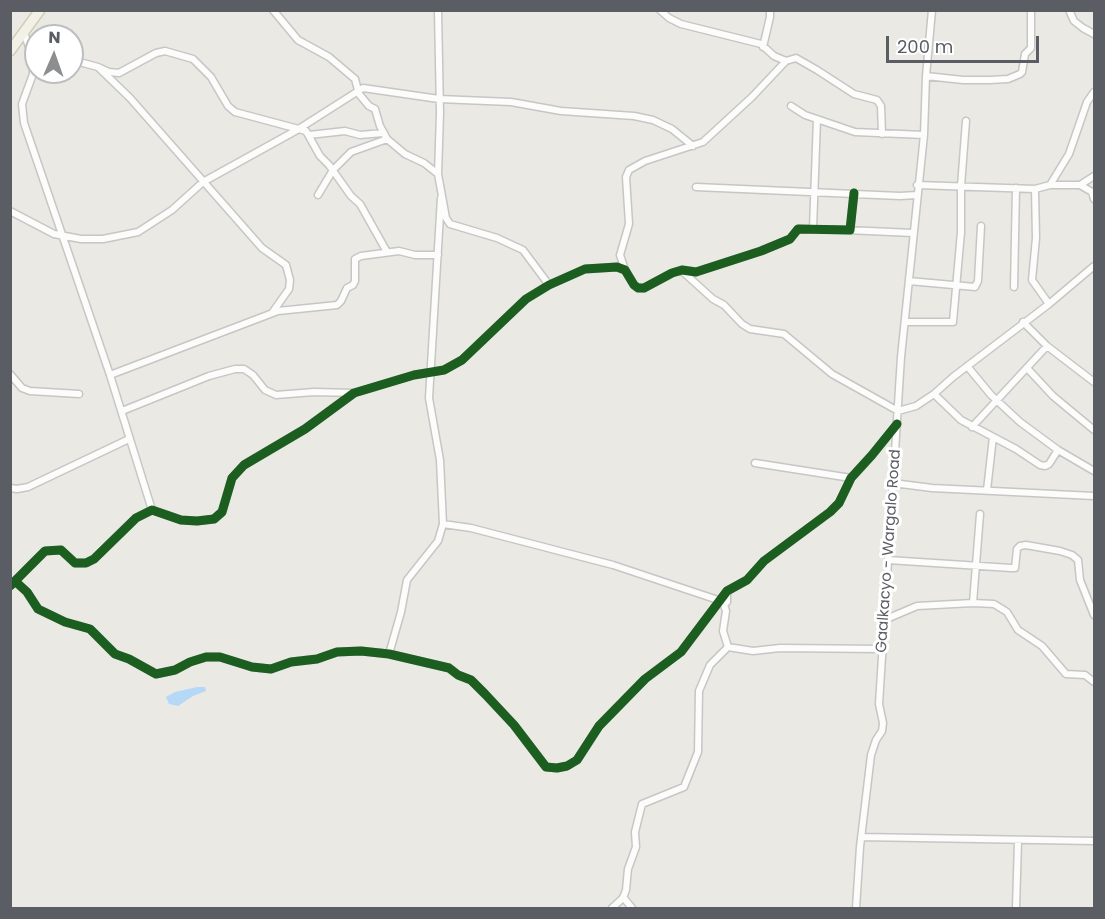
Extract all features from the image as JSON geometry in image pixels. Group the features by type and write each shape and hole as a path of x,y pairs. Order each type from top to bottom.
{"main road":[{"path":"30,24 40,10"},
{"path":"10,51 24,33"}],"street":[{"path":"273,10 298,40 329,57 355,79 359,92 369,106 375,109 385,136 405,154 424,163 438,174"},
{"path":"438,10 438,174 446,218 450,224 497,238 523,250 549,285"},
{"path":"660,10 681,24 764,46 774,56 786,61"},
{"path":"764,46 770,10"},
{"name":"Gaalkacyo - Wargalo Road","path":"856,909 861,837 871,755 882,731 883,723 879,704 897,424 917,185 924,135 932,10"},
{"path":"926,76 983,80 1008,79 1020,74 1025,56 1031,48 1031,10"},
{"path":"1069,10 1074,21 1095,34"},
{"path":"84,63 119,73 156,53 165,51 193,58 210,77 228,106 235,112 302,130 309,135 320,156 360,204 387,252"},
{"path":"882,134 881,106 877,100 854,94 803,61 795,58 786,61 752,98 703,142 645,161 629,170 626,177 629,224 620,255 634,285 644,288 672,273 682,270 696,272 708,269 786,241 798,230 913,233"},
{"path":"98,67 130,98 262,248 286,265 290,289 272,313"},
{"path":"29,84 22,104 24,123 122,411 152,510"},
{"path":"10,212 42,229 81,239 103,240 138,232 172,210 203,182 297,130 363,88 439,99 511,102 561,111 634,116 653,120 672,129 693,146"},
{"path":"1050,185 1069,154 1087,102 1095,92"},
{"path":"791,106 805,115 855,132 924,135"},
{"path":"813,229 817,119"},
{"path":"905,322 952,323 962,232 961,186 966,122"},
{"path":"309,135 345,131 360,135 385,136"},
{"path":"318,195 333,170 351,152 385,136"},
{"path":"1080,185 1095,176"},
{"path":"917,185 1035,189 1050,185 1080,185 1092,192 1095,199"},
{"path":"696,187 917,195"},
{"path":"1014,287 1016,188"},
{"path":"1035,189 1036,238 1032,280 1049,304"},
{"path":"846,230 852,228 854,193"},
{"path":"389,654 407,580 438,541 443,524 440,459 429,398 441,198"},
{"path":"909,281 975,287 978,281 981,226"},
{"path":"110,375 272,313 287,309 336,305 341,301 347,288 353,285 355,259 399,251 415,255 438,255"},
{"path":"682,270 724,305 742,324 750,329 784,334 832,374 898,411 916,406 934,394 1095,266"},
{"path":"122,411 209,376 235,369 244,369 253,375 265,390 276,395 314,392 354,393 414,375 444,370 462,360 526,298 549,285 585,269 617,267 626,270"},
{"path":"1023,322 1047,346 1095,381"},
{"path":"972,427 1047,346"},
{"path":"967,366 997,401 1020,422 1058,450 1095,471"},
{"path":"1027,368 1053,396 1095,430"},
{"path":"10,374 22,388 30,391 79,394"},
{"path":"354,393 305,429 264,452 236,472 228,488 222,512 214,519 181,520 152,510 136,518 94,559 86,563 75,563 61,550 45,551 12,583 27,592 38,609 65,622 90,629 115,654 156,674 175,670 206,657 220,657 252,667 271,669 337,652 361,651 389,654 449,668 458,675 471,680 514,725 546,767 557,768 567,766 577,760 607,718 645,679 681,652 727,591 747,580 764,561 839,503 851,477 897,424"},
{"path":"934,394 961,420 1045,466 1058,450"},
{"path":"987,490 993,436"},
{"path":"10,488 28,487 129,439"},
{"path":"755,463 851,477"},
{"path":"893,483 932,488 1095,496"},
{"path":"973,603 980,514"},
{"path":"443,524 471,528 613,565 721,601"},
{"path":"888,560 1015,568 1017,549 1026,545 1072,555 1080,564 1080,580 1095,615"},
{"path":"727,591 723,631 728,647"},
{"path":"884,620 917,606 994,604 1007,612 1014,627 1042,646 1066,674 1085,675 1095,682"},
{"path":"728,647 753,651 780,648 882,649"},
{"path":"612,909 623,897 628,869 636,848 635,832 642,804 684,787 698,752 699,691 710,665 728,647"},
{"path":"861,837 1095,841"},
{"path":"1016,909 1018,841"},
{"path":"623,897 632,909"}],"water":[{"path":"205,687 206,691 178,706 169,704 166,697 175,692"}],"cycle path":[{"path":"10,586 45,551 61,550 75,563 86,563 94,559 136,518 152,510 181,520 214,519 222,512 232,478 244,465 305,429 354,393 414,375 444,370 462,360 526,299 549,285 585,269 617,267 625,270 634,285 644,288 672,273 682,270 696,272 761,251 790,239 798,229 850,230 854,193"},
{"path":"10,582 16,582 27,592 38,609 65,622 90,629 115,654 156,674 175,670 206,657 220,657 252,667 271,669 337,652 361,651 389,654 449,668 458,675 471,680 485,694 514,725 546,767 557,768 567,766 577,760 599,726 645,679 681,652 727,591 747,580 764,561 839,503 851,478 897,424"}]}
